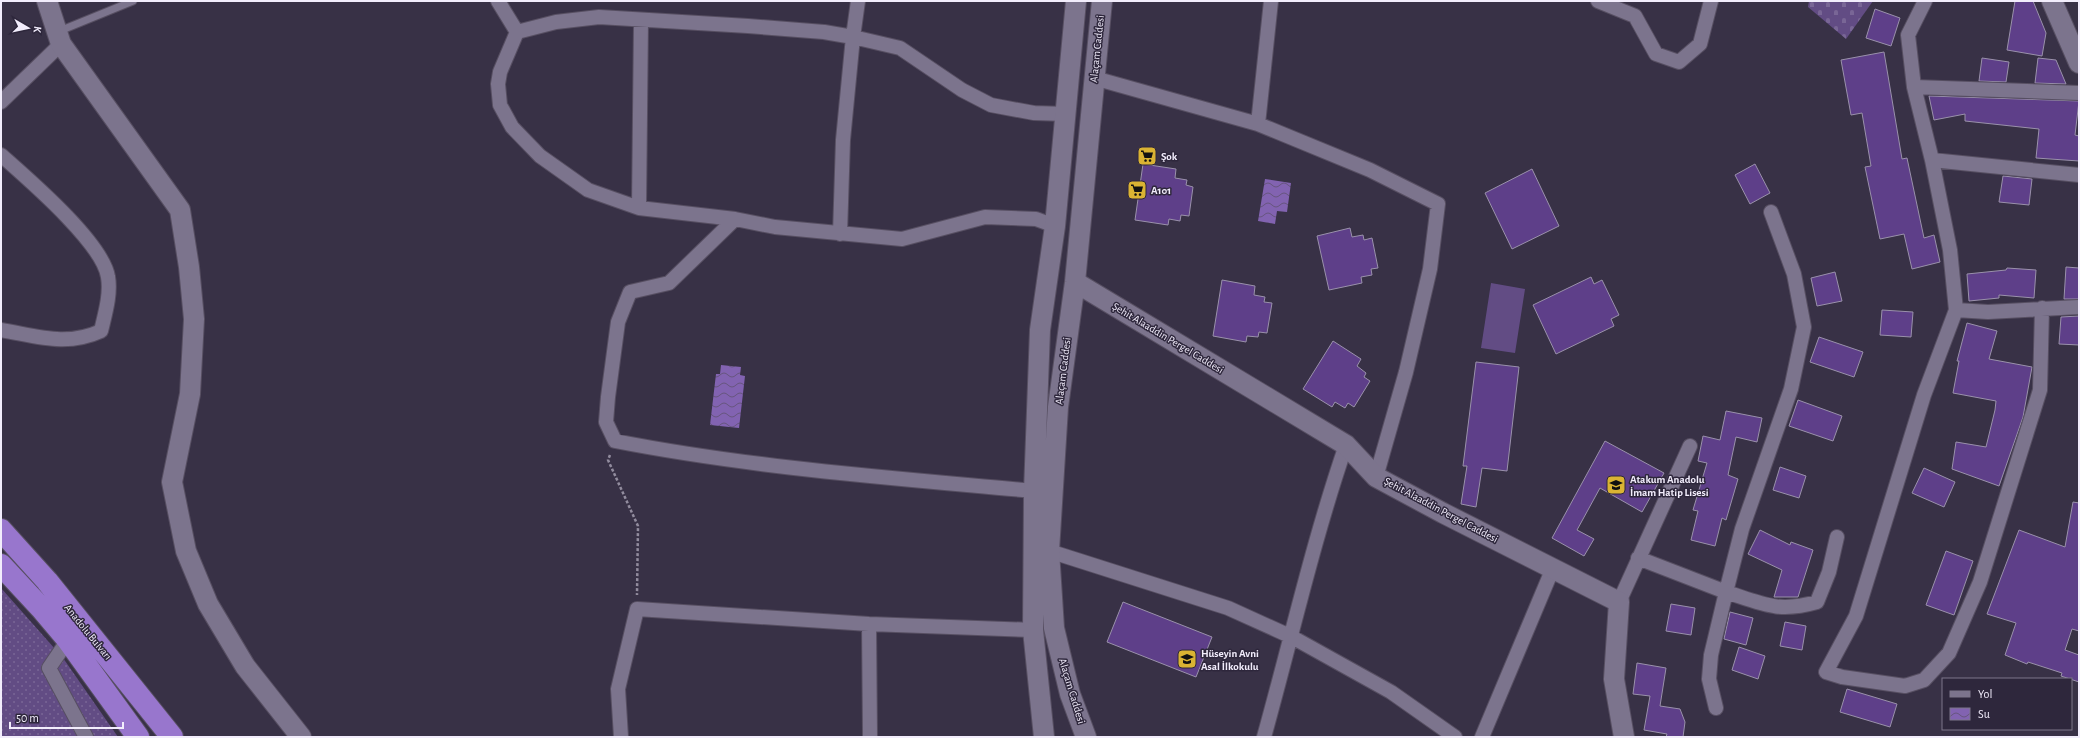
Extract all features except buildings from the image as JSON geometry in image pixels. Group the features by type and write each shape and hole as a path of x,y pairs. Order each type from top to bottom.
{"highway":[{"name":"Anadolu Bulvarı","path":"1,530 47,581 172,737"},
{"name":"Anadolu Bulvarı","path":"1,565 68,640 138,737"}],"street":[{"path":"47,1 59,38 180,210 190,267 194,319 190,394 172,482 186,551 208,604 245,666 300,737"},
{"path":"498,1 517,32"},
{"path":"840,234 844,140 853,36 858,1"},
{"name":"Alaçam Caddesi","path":"1044,737 1033,630 1034,490 1040,330 1055,226 1076,1"},
{"name":"Alaçam Caddesi","path":"1086,737 1070,694 1054,628 1049,551 1058,407 1075,282 1102,1"},
{"path":"1258,124 1271,1"},
{"path":"1598,1 1635,16 1656,54 1679,62 1700,44 1711,1"},
{"path":"1925,1 1908,35 1914,87 1932,160 1950,250 1956,310 1921,402 1856,616 1826,672 1842,677 1905,686 1924,680 1948,653 1980,582 2040,390 2042,308"},
{"path":"2052,1 2079,63"},
{"path":"517,32 556,22 599,17 778,28 853,36 900,48 962,90 991,105 1034,113 1066,114"},
{"path":"639,208 641,20"},
{"path":"517,32 500,72 498,84 500,105 512,127 540,156 588,190 639,208 735,219 775,227 902,239 985,217 1036,219 1055,226"},
{"path":"1,102 59,38"},
{"path":"1094,78 1258,124 1370,170 1438,204 1430,269 1406,372 1376,477"},
{"path":"1914,87 2079,93"},
{"path":"1,155 55,205 102,259 108,278 106,309 101,331 86,338 64,341 1,330"},
{"path":"1932,160 2079,175"},
{"path":"1716,708 1709,679 1711,655 1742,529 1791,389 1804,327 1794,274 1772,212"},
{"path":"735,219 669,283 630,292 618,322 608,397 606,422 615,441 668,451 857,474 1034,490"},
{"name":"Şehit Alaaddin Pergel Caddesi","path":"1075,282 1346,445 1376,477 1443,513 1619,602"},
{"path":"1956,310 1988,312 2079,307"},
{"path":"1264,737 1292,637 1309,563 1329,493 1346,445"},
{"path":"1624,737 1614,679 1619,602 1690,446"},
{"path":"1638,558 1726,592 1773,607 1797,608 1817,602 1829,572 1837,538"},
{"path":"1049,551 1228,608 1292,637 1391,692 1455,737"},
{"path":"1482,737 1554,568"},
{"path":"621,737 618,688 637,609 869,624 1033,630"},
{"path":"869,624 870,737"},
{"path":"68,640 49,668 86,737"}],"lane":[{"path":"59,38 133,1"}],"path":[{"path":"615,441 608,460 638,526 637,609"}],"green space":[{"path":"1809,1 1873,1 1846,39 1808,7"},
{"path":"1491,283 1525,289 1515,353 1481,348"},
{"path":"1,588 63,658 118,737 1,737"}],"water":[{"path":"1265,179 1291,183 1287,212 1277,211 1275,224 1258,221"},
{"path":"721,365 741,367 740,375 745,376 739,428 710,425 716,374 720,374"}],"place":[{"name":"Şok","path":"1147,156"},
{"name":"A101","path":"1137,190"},
{"name":"Atakum Anadolu İmam Hatip Lisesi","path":"1616,485"},
{"name":"Hüseyin Avni Asal İlkokulu","path":"1187,659"}]}
